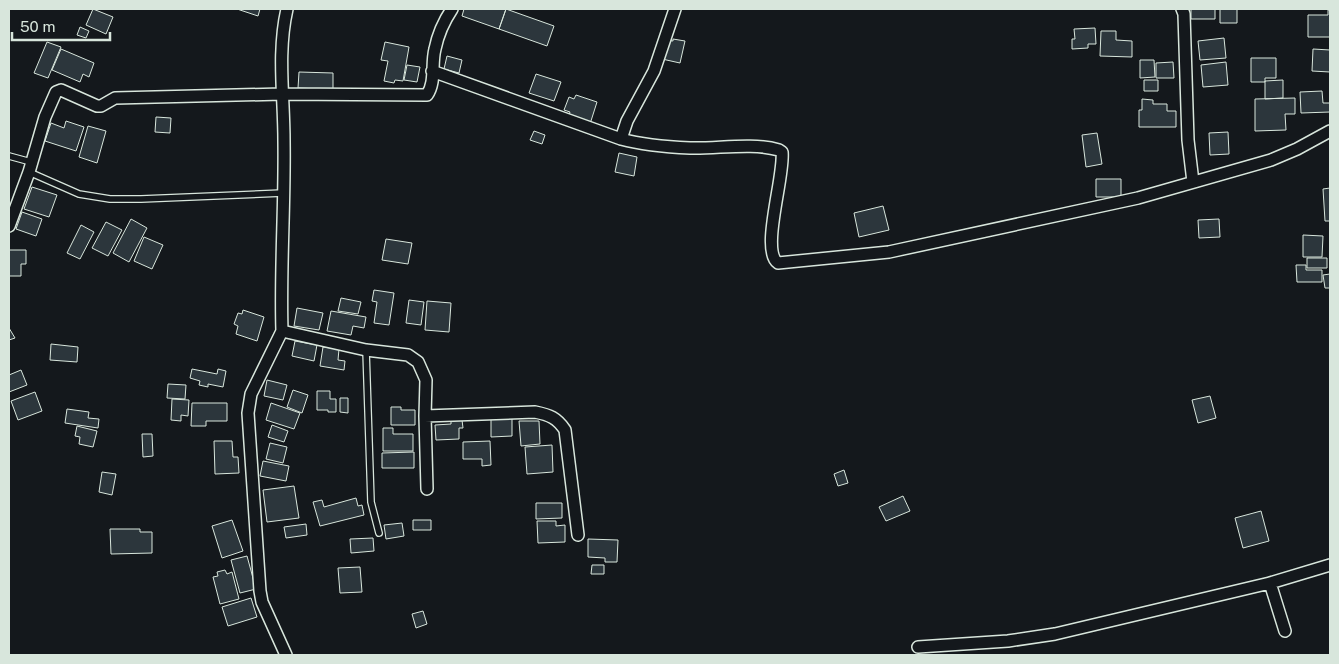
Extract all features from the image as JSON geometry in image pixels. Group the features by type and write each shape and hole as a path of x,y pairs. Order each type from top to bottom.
{"street":[{"path":"286,655 262,602 260,591 248,413 251,394 282,332 284,142 281,72 282,40 288,9"},
{"path":"9,226 51,100 56,92 61,90 97,106 101,106 115,98 282,94 427,95 431,90 434,50 444,22 452,9"},
{"path":"620,140 627,121 651,76 675,9"},
{"path":"1182,9 1184,14 1188,140 1193,182"},
{"path":"432,71 620,140 644,145 690,148 752,147 779,150 782,152 782,166 774,211 771,250 774,260 778,263 889,252 1138,198 1271,160 1297,149 1330,131"},
{"path":"282,332 366,350 408,355 418,362 426,380 427,489"},
{"path":"425,416 535,412 550,415 558,421 565,430 578,535"},
{"path":"918,647 1008,641 1055,634 1270,583 1330,565"},
{"path":"1270,583 1285,632"}],"lane":[{"path":"9,156 79,194 110,199 283,193"},
{"path":"366,350 372,502 379,533"}],"building":[{"path":"93,9 113,17 106,34 86,25"},
{"path":"237,9 260,9 258,16"},
{"path":"464,9 506,9 499,29 462,16"},
{"path":"506,9 554,26 547,46 499,29"},
{"path":"1191,9 1215,9 1215,19 1191,19"},
{"path":"1220,9 1237,9 1237,23 1220,23"},
{"path":"1328,10 1330,10 1330,37 1308,37 1308,15 1328,15"},
{"path":"80,27 89,31 86,38 77,35"},
{"path":"1095,28 1096,44 1088,44 1088,48 1072,49 1072,39 1075,39 1074,29"},
{"path":"1101,31 1116,31 1116,40 1132,41 1132,57 1100,56"},
{"path":"1224,38 1226,58 1200,60 1198,41"},
{"path":"673,39 685,41 680,63 662,59 666,40 673,41"},
{"path":"47,42 61,47 48,78 34,73"},
{"path":"385,42 409,47 403,81 395,80 394,83 384,81 388,61 381,60"},
{"path":"61,49 94,63 89,77 83,74 80,82 52,70"},
{"path":"1313,49 1330,50 1330,72 1312,71"},
{"path":"447,56 462,60 459,73 444,69"},
{"path":"1251,58 1276,58 1276,78 1265,78 1265,82 1251,82"},
{"path":"1140,60 1154,60 1155,77 1140,78"},
{"path":"1173,62 1174,78 1156,78 1156,63"},
{"path":"1226,62 1228,85 1203,87 1201,65"},
{"path":"407,65 420,67 417,82 404,80"},
{"path":"299,72 333,73 333,92 320,89 298,88"},
{"path":"536,74 561,82 554,101 529,93"},
{"path":"1144,80 1158,80 1158,91 1144,91"},
{"path":"1283,80 1283,98 1265,99 1265,81"},
{"path":"1322,91 1323,103 1330,103 1330,112 1301,113 1300,92"},
{"path":"576,95 597,102 590,124 568,117 570,112 564,110 569,97 574,99"},
{"path":"1295,98 1295,114 1285,114 1286,130 1255,131 1255,99"},
{"path":"1142,99 1153,100 1153,104 1167,104 1167,111 1176,111 1176,127 1139,127 1139,110 1142,110"},
{"path":"156,117 171,118 170,133 155,132"},
{"path":"66,121 84,127 76,151 45,141 51,123 64,128"},
{"path":"88,126 106,131 97,163 79,157"},
{"path":"534,131 545,135 542,144 530,140"},
{"path":"1228,132 1229,154 1210,155 1209,133"},
{"path":"1097,133 1102,164 1086,167 1082,135"},
{"path":"619,153 637,157 634,176 615,172"},
{"path":"1096,179 1121,179 1121,197 1096,197"},
{"path":"32,187 57,195 49,217 24,209"},
{"path":"1330,188 1330,221 1325,221 1323,189"},
{"path":"883,206 889,230 859,237 854,213"},
{"path":"22,212 42,219 36,236 16,229"},
{"path":"131,219 147,228 129,262 113,253"},
{"path":"1219,219 1220,237 1199,238 1198,220"},
{"path":"106,222 122,230 108,256 92,248"},
{"path":"81,225 94,232 80,259 67,253"},
{"path":"1303,235 1323,236 1322,257 1303,257"},
{"path":"144,237 163,245 152,269 134,261"},
{"path":"386,239 412,243 408,264 382,260"},
{"path":"9,250 26,250 26,264 21,264 21,276 9,276"},
{"path":"1307,258 1327,258 1327,268 1307,268"},
{"path":"1296,265 1306,265 1306,270 1322,270 1322,282 1297,282"},
{"path":"1330,274 1330,288 1325,288 1323,275"},
{"path":"374,290 394,293 389,325 374,323 377,302 372,301"},
{"path":"341,298 361,302 358,314 338,311"},
{"path":"409,300 424,302 421,325 406,323"},
{"path":"427,301 451,303 449,332 425,330"},
{"path":"297,308 323,313 319,330 294,326"},
{"path":"243,310 264,317 257,341 236,334 238,326 234,324 238,313 242,314"},
{"path":"331,311 366,317 364,328 353,326 351,335 327,331"},
{"path":"9,328 15,338 9,340"},
{"path":"295,341 317,345 314,361 292,356"},
{"path":"51,344 78,347 77,362 50,360"},
{"path":"323,347 339,349 338,360 345,361 344,370 320,366"},
{"path":"192,369 217,374 218,369 226,371 223,387 208,384 208,387 199,385 200,381 190,378"},
{"path":"21,370 27,385 9,392 9,375"},
{"path":"267,380 287,385 283,400 264,396"},
{"path":"168,384 186,385 185,399 167,398"},
{"path":"293,390 308,395 302,413 287,407"},
{"path":"317,391 330,391 330,399 336,399 336,412 317,410"},
{"path":"35,392 42,411 18,420 11,401"},
{"path":"1210,396 1216,418 1198,423 1192,400"},
{"path":"340,398 348,398 348,413 340,412"},
{"path":"172,399 189,400 188,416 181,415 181,421 171,420"},
{"path":"192,403 227,403 227,421 206,421 206,426 191,426"},
{"path":"271,403 300,413 294,429 266,420"},
{"path":"391,407 401,407 401,410 415,410 415,425 391,425"},
{"path":"67,409 89,412 88,418 99,419 98,428 65,423"},
{"path":"491,418 512,418 512,436 491,437"},
{"path":"462,420 463,428 459,428 459,439 436,440 435,425 451,424 451,421"},
{"path":"519,421 539,421 540,444 521,446"},
{"path":"272,425 288,431 284,442 268,437"},
{"path":"77,426 97,431 93,447 79,444 80,437 75,436"},
{"path":"383,428 393,428 393,434 413,434 413,451 383,451"},
{"path":"142,434 152,434 153,456 143,457"},
{"path":"214,441 232,441 233,457 238,457 239,473 215,474"},
{"path":"490,441 491,465 482,466 482,459 463,459 463,442"},
{"path":"270,443 287,447 283,463 266,459"},
{"path":"552,445 553,472 527,474 525,447"},
{"path":"414,452 414,468 382,468 382,453"},
{"path":"263,461 289,466 286,481 260,476"},
{"path":"844,470 848,483 838,486 834,474"},
{"path":"102,472 116,474 112,495 99,492"},
{"path":"294,486 299,518 267,522 263,490"},
{"path":"903,496 910,511 886,521 879,507"},
{"path":"356,498 358,506 362,505 364,515 320,526 313,502 322,500 324,507"},
{"path":"536,503 562,503 562,518 536,519"},
{"path":"1261,511 1269,541 1243,548 1235,518"},
{"path":"232,520 243,551 222,558 212,526"},
{"path":"413,520 431,520 431,530 413,530"},
{"path":"537,521 556,521 556,526 565,525 565,542 538,543"},
{"path":"402,523 404,536 386,539 384,525"},
{"path":"306,524 307,535 286,538 284,527"},
{"path":"110,529 140,529 140,532 152,532 152,553 111,554"},
{"path":"373,538 374,551 351,553 350,539"},
{"path":"588,539 618,540 617,562 605,562 605,558 588,557"},
{"path":"247,556 256,589 240,593 231,560"},
{"path":"592,565 604,565 604,574 591,574"},
{"path":"360,567 362,592 340,593 338,568"},
{"path":"225,570 227,574 232,572 239,599 220,604 213,577 218,576 217,572"},
{"path":"251,598 257,617 228,626 222,607"},
{"path":"423,611 427,624 416,628 412,614"}]}
